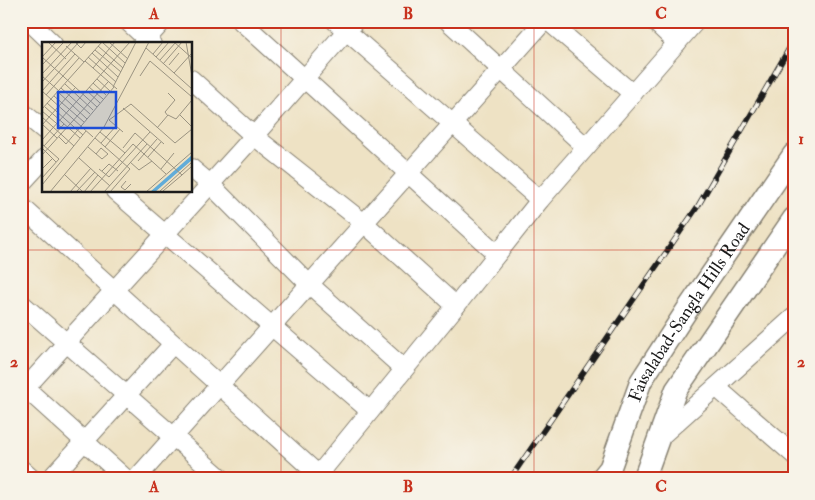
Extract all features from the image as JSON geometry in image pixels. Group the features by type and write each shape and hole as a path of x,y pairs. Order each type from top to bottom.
{"main road":[{"name":"Faisalabad-Sangla Hills Road","path":"601,479 610,468 640,382 794,154"},
{"name":"Faisalabad-Sangla Hills Road","path":"644,479 676,390 794,218"}],"street":[{"path":"29,21 51,42"},
{"path":"127,21 147,42 163,21"},
{"path":"241,21 497,254"},
{"path":"448,21 586,147"},
{"path":"136,479 544,21"},
{"path":"548,21 633,94"},
{"path":"654,21 676,43"},
{"path":"21,206 319,477 404,368 540,200 696,21"},
{"path":"126,479 23,388 67,343 254,136 304,78 345,25 452,124 540,200"},
{"path":"192,80 254,136 364,224 456,306"},
{"path":"21,111 42,128"},
{"path":"21,184 42,161"},
{"path":"192,169 210,184 309,284 404,368"},
{"path":"116,192 370,412"},
{"path":"21,303 222,479"},
{"path":"660,437 794,317"},
{"path":"50,479 173,344"},
{"path":"716,386 794,456"},
{"path":"21,469 32,479"}],"railway":[{"path":"510,479 698,206 794,40"}]}
